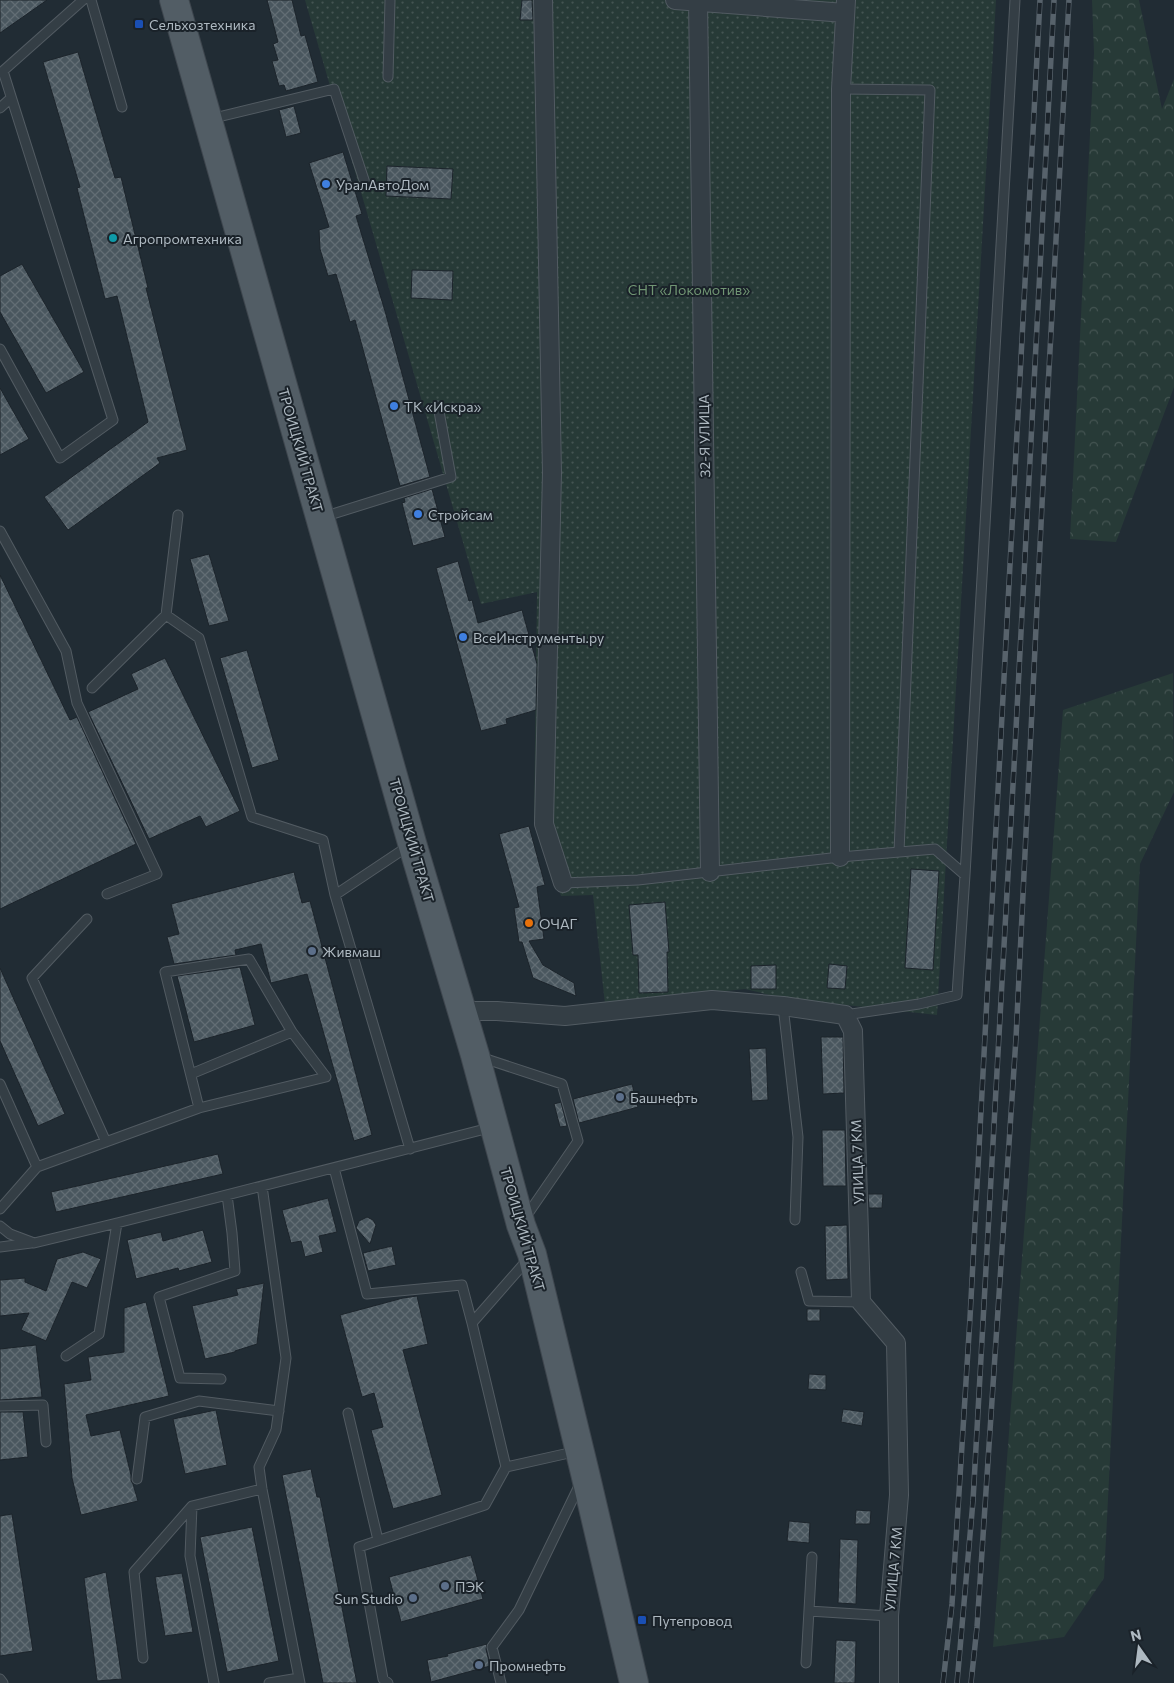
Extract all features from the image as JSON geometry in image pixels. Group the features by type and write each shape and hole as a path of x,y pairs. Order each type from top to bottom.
{"main road":[{"name":"ТРОИЦКИЙ ТРАКТ","path":"174,0 412,843 462,1011 493,1127 521,1225 532,1254 583,1462 634,1683"}],"street":[{"path":"543,0 552,473 544,824 563,883"},
{"path":"675,0 846,7 842,89 840,857"},
{"name":"32-Я УЛИЦА","path":"698,1 710,872"},
{"path":"462,1011 498,1011 565,1016 712,1000 783,1006 845,1015"},
{"name":"УЛИЦА 7 КМ","path":"845,1015 853,1031 861,1302 896,1343 899,1494 889,1616 889,1683"}],"lane":[{"path":"0,349 60,458 113,420 3,71 83,0"},
{"path":"91,0 122,107"},
{"path":"388,77 390,0"},
{"path":"845,1015 919,1004 957,995 1015,0"},
{"path":"207,120 334,89 365,183"},
{"path":"842,89 930,90 899,852"},
{"path":"0,108 12,98"},
{"path":"320,518 451,477 438,406"},
{"path":"92,688 166,615 178,515"},
{"path":"0,531 66,651 77,703 157,874 107,894"},
{"path":"166,615 199,638 252,817 323,840 335,895 410,1149"},
{"path":"335,895 412,843"},
{"path":"563,883 638,880 935,848 965,875"},
{"path":"87,920 32,978 106,1142"},
{"path":"0,1209 37,1167 199,1108 326,1077 292,1032 249,958 165,972 199,1108"},
{"path":"783,1006 798,1137 795,1220"},
{"path":"190,1074 292,1032"},
{"path":"474,1055 562,1084 578,1141 521,1225"},
{"path":"0,1084 37,1167"},
{"path":"0,1247 34,1242 117,1223 493,1127"},
{"path":"334,1168 367,1294 462,1285 506,1467 485,1505 359,1546 383,1679 388,1683"},
{"path":"262,1186 286,1358 276,1430 260,1467 262,1489 300,1680 269,1683"},
{"path":"221,1379 180,1378 159,1297 235,1271 226,1195"},
{"path":"66,1356 99,1334 117,1223"},
{"path":"0,1226 10,1234 34,1242"},
{"path":"472,1323 532,1254"},
{"path":"801,1272 809,1301 861,1302"},
{"path":"137,1479 145,1417 199,1401 279,1411"},
{"path":"0,1406 43,1406 46,1442"},
{"path":"348,1413 378,1540"},
{"path":"501,1683 492,1647 519,1610 583,1462 506,1467"},
{"path":"143,1658 134,1572 192,1506 262,1489"},
{"path":"192,1506 190,1556 214,1683"},
{"path":"806,1663 812,1558"},
{"path":"809,1611 889,1616"},
{"path":"0,1679 3,1683"}],"green space":[{"name":"СНТ «Локомотив»","path":"305,0 996,0 937,1015 782,998 745,989 605,1004 593,895 561,896 534,818 537,592 481,604"},
{"path":"1092,0 1139,0 1162,109 1174,79 1174,387 1116,542 1070,539 1094,53"},
{"path":"1173,673 1174,792 1140,864 1104,1578 1064,1637 993,1647 1063,710"}],"building":[{"path":"0,0 47,0 0,33"},
{"path":"267,0 292,0 301,36 305,35 318,82 286,91 284,85 279,86 272,61 278,60 273,44 278,42"},
{"path":"522,0 532,0 533,20 520,20"},
{"path":"78,52 115,178 121,177 148,288 146,288 187,450 157,458 160,463 68,530 44,497 148,422 117,296 105,299 77,188 80,187 43,62"},
{"path":"294,106 301,133 286,137 279,110"},
{"path":"343,152 362,214 356,216 385,311 430,477 400,486 355,320 350,322 336,274 328,276 320,249 319,230 329,227 309,163"},
{"path":"387,166 453,169 451,199 386,196"},
{"path":"22,264 84,372 46,393 0,312 0,276"},
{"path":"412,270 453,271 452,300 411,298"},
{"path":"0,388 29,439 0,455"},
{"path":"432,489 445,537 413,546 402,503 405,502 404,498"},
{"path":"209,554 229,621 209,626 190,559"},
{"path":"458,561 469,601 472,600 478,623 522,610 537,664 536,710 506,719 507,724 481,731 436,568"},
{"path":"0,575 70,720 77,717 136,844 0,909"},
{"path":"247,650 279,760 252,768 220,658"},
{"path":"165,658 240,811 206,827 200,816 149,839 88,712 138,689 131,674"},
{"path":"529,826 545,885 537,887 544,939 529,941 543,965 574,983 576,996 533,978 522,942 519,942 514,908 519,907 499,834"},
{"path":"911,869 939,871 933,970 905,968"},
{"path":"294,872 302,903 310,901 372,1135 354,1141 307,974 271,983 261,944 235,950 236,955 174,964 167,937 179,934 171,904"},
{"path":"665,902 669,952 667,952 668,992 639,993 638,955 633,955 629,905"},
{"path":"829,964 847,966 845,989 827,988"},
{"path":"776,965 776,989 751,989 751,966"},
{"path":"240,967 255,1025 194,1042 177,976"},
{"path":"0,968 65,1114 38,1126 0,1041"},
{"path":"821,1037 843,1037 844,1093 823,1094"},
{"path":"766,1048 768,1100 752,1101 749,1049"},
{"path":"632,1084 638,1107 579,1123 573,1099"},
{"path":"561,1102 567,1126 560,1127 554,1104"},
{"path":"822,1130 845,1130 846,1186 823,1186"},
{"path":"218,1154 223,1174 56,1212 51,1192"},
{"path":"868,1194 883,1194 882,1208 869,1208"},
{"path":"328,1198 337,1232 319,1236 323,1252 305,1257 301,1241 291,1243 282,1210"},
{"path":"367,1217 373,1220 376,1225 370,1244 356,1228 359,1221"},
{"path":"847,1225 848,1279 826,1280 825,1226"},
{"path":"203,1230 212,1262 179,1271 178,1268 136,1279 127,1240 161,1232 163,1241"},
{"path":"392,1246 396,1265 368,1271 363,1253"},
{"path":"83,1252 101,1259 87,1288 72,1282 46,1341 21,1330 29,1313 0,1316 0,1280 25,1278 25,1282 46,1291 57,1259"},
{"path":"264,1283 257,1344 235,1352 205,1359 192,1306 238,1295 236,1289"},
{"path":"417,1296 428,1344 403,1350 442,1495 393,1509 371,1430 383,1427 374,1393 362,1397 340,1315"},
{"path":"146,1302 169,1396 86,1415 91,1436 120,1430 131,1481 138,1501 81,1515 72,1478 64,1384 91,1380 88,1357 124,1352 124,1308"},
{"path":"807,1309 820,1309 820,1321 807,1321"},
{"path":"36,1345 42,1397 0,1400 0,1349"},
{"path":"809,1374 826,1375 826,1390 808,1389"},
{"path":"843,1409 864,1412 862,1426 841,1422"},
{"path":"216,1410 227,1465 185,1474 173,1419"},
{"path":"0,1412 23,1412 28,1457 0,1460"},
{"path":"311,1469 317,1497 320,1497 357,1683 323,1683 282,1475"},
{"path":"856,1510 871,1511 870,1524 855,1524"},
{"path":"12,1514 33,1651 0,1656 0,1516"},
{"path":"789,1521 810,1523 809,1543 787,1541"},
{"path":"252,1527 279,1661 227,1672 200,1537"},
{"path":"840,1539 858,1540 856,1604 838,1603"},
{"path":"471,1555 483,1599 401,1622 389,1577"},
{"path":"106,1572 122,1679 97,1681 84,1578"},
{"path":"182,1573 193,1632 165,1636 155,1577"},
{"path":"836,1640 856,1641 855,1683 834,1683"},
{"path":"487,1644 486,1649 490,1666 431,1682 427,1660 448,1656 447,1654"}],"railway":[{"path":"943,1683 952,1604 970,1318 1040,0"},
{"path":"957,1683 973,1501 1054,0"},
{"path":"971,1683 977,1627 1016,1038 1069,0"}],"place":[{"name":"Сельхозтехника","path":"139,24"},
{"name":"УралАвтоДом","path":"326,184"},
{"name":"Агропромтехника","path":"113,238"},
{"name":"ТК «Искра»","path":"394,406"},
{"name":"Стройсам","path":"418,514"},
{"name":"ВсеИнструменты.ру","path":"463,637"},
{"name":"ОЧАГ","path":"529,923"},
{"name":"Живмаш","path":"312,951"},
{"name":"Башнефть","path":"620,1097"},
{"name":"ПЭК","path":"445,1586"},
{"name":"Sun Studio","path":"413,1598"},
{"name":"Путепровод","path":"642,1620"},
{"name":"Промнефть","path":"479,1665"}]}
